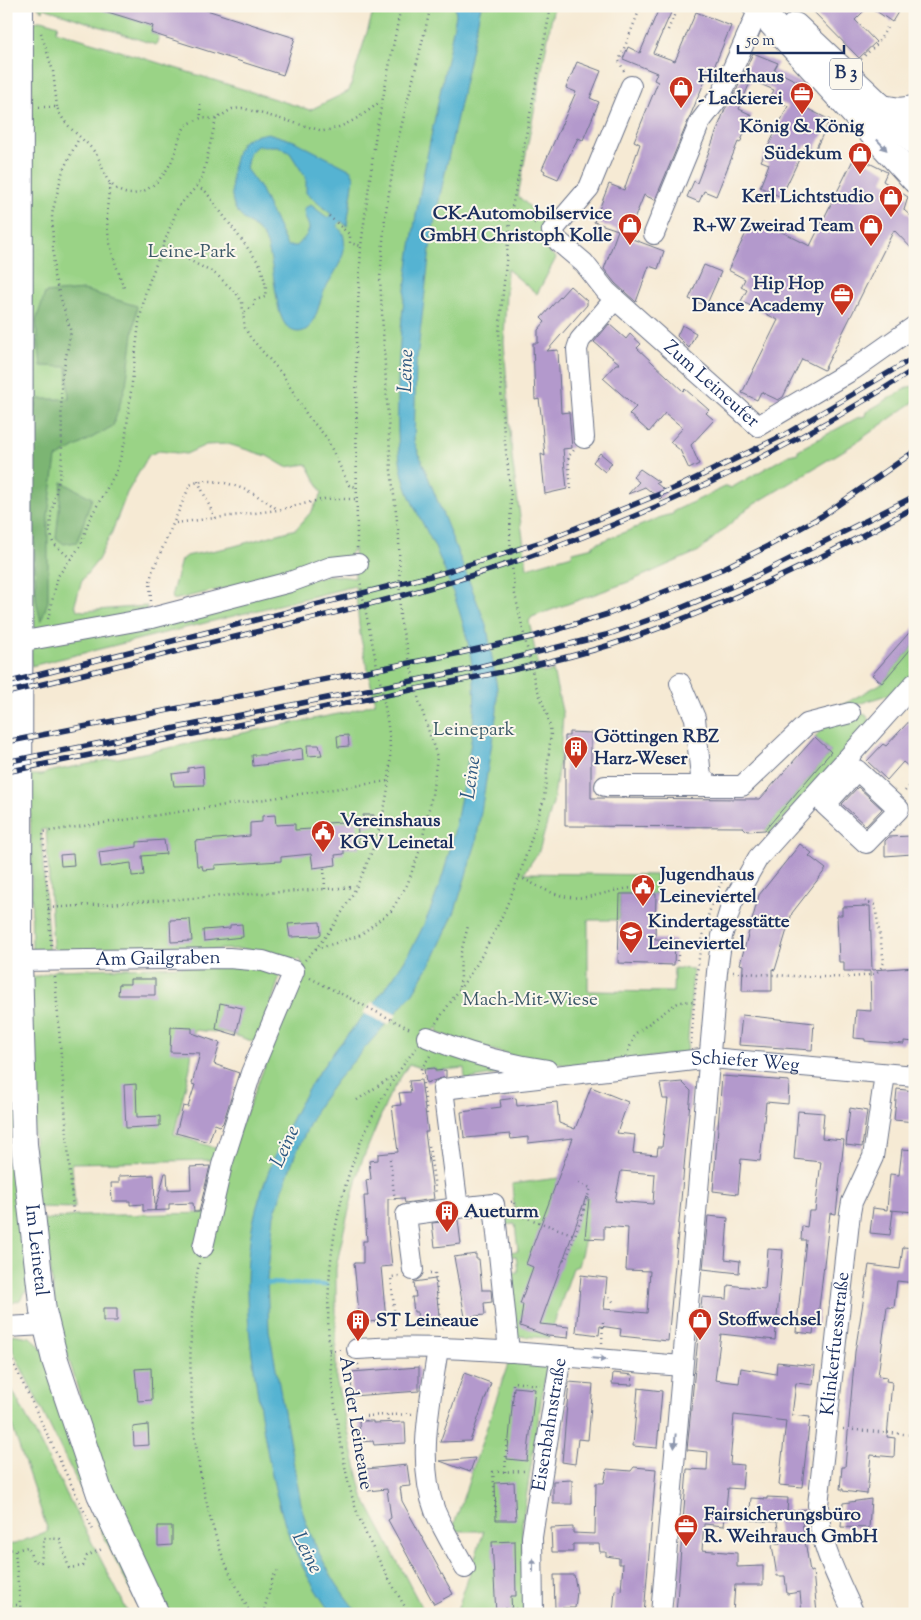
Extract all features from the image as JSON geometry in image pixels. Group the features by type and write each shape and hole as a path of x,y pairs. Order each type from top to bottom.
{"main road":[{"name":"Im Leinetal","path":"20,6 15,121 13,414 19,642 19,960 24,1144 44,1318 100,1494 156,1614"},
{"name":"B 3","path":"764,7 806,37 882,108 915,142"},
{"name":"B 3","path":"764,7 911,168"},
{"path":"882,108 900,111 915,109"}],"street":[{"path":"654,234 700,122 722,94 764,7"},
{"path":"552,230 589,188 632,86"},
{"name":"Zum Leineufer","path":"552,230 558,241 584,263 615,299 758,426 854,369 915,326"},
{"path":"584,438 577,349 580,340 615,299"},
{"path":"19,642 152,618 290,582 331,567 358,564"},
{"path":"680,683 695,718 701,777 711,786"},
{"path":"660,1614 711,1058 717,972 722,936 732,903 758,858 915,683"},
{"path":"605,786 742,786 807,724 850,713"},
{"name":"Am Gailgraben","path":"19,960 55,964 229,958 263,961 302,974"},
{"path":"203,1247 222,1165 251,1073 302,974"},
{"name":"Schiefer Weg","path":"426,1037 469,1053 517,1066 576,1074"},
{"name":"Schiefer Weg","path":"448,1209 443,1089 711,1058 915,1076"},
{"name":"Klinkerfuesstraße","path":"854,1614 824,1547 818,1522 850,1213 852,1202 873,1157 885,1074"},
{"path":"416,1273 406,1214 494,1204 509,1352"},
{"path":"6,1314 44,1318"},
{"path":"6,1327 44,1318"},
{"path":"357,1349 398,1347 441,1348 561,1356"},
{"path":"441,1348 429,1414 425,1460 434,1510 465,1568"},
{"name":"Eisenbahnstraße","path":"533,1611 532,1537 554,1386 561,1356 682,1366"}],"path":[{"path":"401,6 381,101 361,246 356,336 358,564 388,727 388,781 383,818 368,863 302,974 426,1037"},
{"path":"315,950 359,936 390,911 407,886 420,850 432,795 437,757 418,700 400,619 399,536 391,470 380,278 386,217 397,144 431,6"},
{"path":"428,1114 421,1069 426,1037 477,964 499,923 519,877 544,799 551,734 548,717 535,683 514,590 510,538 511,496 502,414 499,332 511,213 551,6"},
{"path":"632,86 619,61 641,6"},
{"path":"668,30 678,6"},
{"path":"39,28 53,70 57,107 80,138 97,155 110,184 126,195 133,196 141,193 152,184 170,165 186,125 201,118 216,119 232,110 242,108 324,131 333,130 368,112 381,101"},
{"path":"860,60 877,44 887,28"},
{"path":"200,104 201,118"},
{"path":"15,121 57,107"},
{"path":"368,112 379,115"},
{"path":"47,636 46,625 58,576 81,545 89,520 116,472 125,442 142,306 178,206 197,186 203,175 216,119"},
{"path":"71,559 53,543 50,531 51,514 60,474 62,453 62,381 71,332 54,276 52,214 63,170 80,138"},
{"path":"110,184 105,212 109,245 124,288"},
{"path":"197,186 206,192 261,266 266,287 265,297 255,300 253,305 244,314"},
{"path":"511,213 552,230"},
{"path":"329,216 350,235 350,243 361,246"},
{"path":"164,242 189,260 225,281 242,302 245,328 250,337 283,375 307,415 326,437 349,484 356,487"},
{"path":"571,489 568,458 584,438"},
{"path":"152,618 150,582 152,572 176,522 190,485 198,481 211,480 252,492 278,510"},
{"path":"198,481 216,518"},
{"path":"176,522 278,510 324,499 356,499"},
{"path":"73,1213 55,964 51,949 43,832 388,781"},
{"path":"324,868 325,889"},
{"path":"519,877 553,893 570,897 594,896 622,888 640,887 656,891"},
{"path":"48,908 354,887"},
{"path":"725,972 772,976 855,977 874,974 880,970 884,962 875,905 865,901"},
{"path":"458,991 461,979 460,956 468,926"},
{"path":"675,943 678,943 678,965"},
{"path":"636,1033 674,1004 695,1000"},
{"name":"An der Leineaue","path":"409,1614 373,1546 352,1497 336,1414 329,1351 331,1266 340,1201 365,1130 395,1075 426,1037"},
{"path":"357,1100 395,1075"},
{"path":"429,1146 448,1209"},
{"path":"390,1159 395,1206"},
{"path":"564,1259 566,1260 582,1209 591,1188 579,1183"},
{"path":"494,1204 514,1202 516,1214 575,1235"},
{"path":"203,1247 192,1298 191,1390 202,1484 215,1536 229,1571 251,1614"},
{"path":"398,1347 391,1277 416,1273 435,1273 441,1348"},
{"path":"606,1293 615,1304"},
{"path":"601,1359 603,1321"},
{"path":"6,1349 98,1540"},
{"path":"513,1405 513,1382 554,1386"},
{"path":"366,1421 366,1416 429,1414"},
{"path":"388,1415 388,1423"},
{"path":"827,1428 915,1435"},
{"path":"505,1472 507,1441 509,1441"},
{"path":"496,1512 493,1472 542,1471"},
{"path":"6,1550 28,1547 33,1561 41,1562 44,1538 60,1539 69,1568 83,1566 86,1556 102,1549 106,1558"},
{"path":"15,1550 21,1614"},
{"path":"263,1614 272,1577 280,1568"},
{"path":"6,1605 20,1605"},
{"path":"493,1614 496,1609 533,1611"}],"green space":[{"path":"37,6 90,6 153,26 151,33 159,36 156,45 44,8 43,11"},
{"path":"375,6 554,6 518,196 546,222 541,245 556,258 537,294 507,269 504,342 512,458 527,568 593,547 593,545 673,514 674,511 727,486 731,488 789,455 798,453 798,450 857,418 865,416 866,412 908,387 915,386 915,401 851,446 748,508 699,551 631,581 532,617 529,621 539,670 544,673 553,671 563,715 560,757 553,803 539,851 524,873 656,875 656,894 620,894 619,920 588,920 588,991 673,992 674,968 693,969 687,1053 575,1066 519,1058 437,1033 438,1026 425,1041 514,1071 465,1080 464,1068 435,1071 435,1068 424,1069 409,1064 389,1096 360,1166 336,1268 336,1379 363,1496 425,1614 165,1614 104,1476 58,1323 43,1220 76,1216 208,1213 224,1168 304,968 300,959 296,961 274,953 244,949 60,952 53,948 46,829 41,830 49,955 32,955 30,775 43,775 48,772 348,712 375,703 360,634 355,586 31,666 31,644 329,575 355,578 354,548 346,561 173,600 172,593 181,560 186,556 231,547 296,529 312,511 322,493 307,464 286,467 267,456 228,444 206,445 186,454 159,451 149,455 127,493 112,532 98,560 82,580 75,604 77,610 84,611 147,606 145,613 29,633 32,23 42,20 58,25 56,31 310,110 349,91"},
{"path":"84,290 137,306 126,385 113,426 56,458 48,515 48,601 41,622 36,600 34,526 27,516 27,449 37,399 69,399 67,367 41,366 36,321 45,293"},
{"path":"62,482 92,498 77,542 64,544 56,538"},
{"path":"915,644 915,671 896,692 824,715 882,683"},
{"path":"862,714 866,715 870,722 770,834 765,830 831,752 815,737 827,724"},
{"path":"253,964 280,976 258,1043 227,1033 194,1030 190,1068 174,1134 218,1149 213,1160 72,1163 75,1208 37,1207 27,977 39,976 57,970"},
{"path":"6,977 12,977 29,1287 20,1300 10,1304 6,1254"},
{"path":"558,1178 593,1190 587,1207 593,1209 578,1266 573,1268 549,1338 519,1336 518,1347 508,1273 518,1272 516,1256 506,1257 508,1252 518,1251 515,1224 504,1225 504,1220 515,1218 512,1184"},
{"path":"12,1334 30,1337 42,1348 142,1614 13,1351"},
{"path":"509,1361 547,1363 522,1524 524,1614 456,1614 484,1531 452,1531"},
{"path":"6,1378 128,1614 6,1614 6,1545 15,1544 48,1531 9,1417 6,1416"}],"water":[{"name":"Leine","path":"455,6 481,6 432,233 416,367 414,441 487,627 497,688 497,711 476,843 455,911 434,957 413,993 337,1080 318,1106 294,1157 274,1215 267,1279 269,1330 302,1509 306,1523 325,1564 359,1614 332,1614 302,1566 282,1516 275,1490 250,1336 247,1287 248,1263 250,1238 260,1198 273,1161 299,1106 327,1060 373,1005 404,961 433,904 446,864 456,823 473,728 474,684 466,634 456,601 434,545 406,485 399,454 398,430 400,336 411,244 456,15"},
{"path":"268,133 294,141 351,170 354,177 347,226 341,221 337,225 344,241 343,255 323,293 313,321 304,331 298,332 292,331 281,317 270,256 264,238 238,213 233,202 232,174 239,147 248,138","holes":["257,146 278,146 290,153 306,178 306,193 331,214 328,218 311,205 304,208 309,229 304,239 297,246 287,246 260,188 246,169 249,153"]}],"pier":[{"path":"372,1002 397,1015 388,1025 363,1013"}],"building":[{"path":"99,6 194,6 295,38 283,75 151,33 153,26 98,9"},
{"path":"660,6 674,6 653,53 675,61 696,12 731,26 712,72 709,71 655,200 644,195 627,237 664,251 658,269 649,266 636,302 615,283 604,269 618,230 594,222 609,184 624,190 640,144 634,141 658,82 654,80 657,73 623,59 628,47 640,53"},
{"path":"808,6 869,6 855,20 876,42 859,58"},
{"path":"869,6 889,6 898,12 892,22"},
{"path":"753,53 778,63 774,70 807,86 798,104 830,120 815,150 806,145 781,197 760,187 769,164 761,161 788,106 770,98 774,90 751,80 739,109 752,115 740,143 738,142 716,196 704,191 699,202 687,197 694,181 697,183 725,109 733,98"},
{"path":"577,62 601,71 590,98 599,102 583,140 578,138 558,179 544,173 545,171 542,169 576,92 566,88"},
{"path":"855,156 887,172 883,181 908,197 904,210 915,220 915,252 894,230 824,370 802,359 783,397 778,400 761,392 757,400 742,393 778,320 741,301 747,290 741,287 745,279 728,270 748,229 764,223 810,246"},
{"path":"704,265 721,272 706,306 689,299"},
{"path":"570,286 587,301 587,305 547,351 558,350 561,413 569,412 572,448 563,449 567,489 545,494 541,454 545,456 539,399 535,400 533,343 538,343 538,330 545,322 541,318"},
{"path":"609,324 626,339 630,334 641,344 637,348 683,391 685,389 709,410 706,413 714,420 691,445 699,464 689,469 680,450 670,442 683,428 665,413 649,432 629,414 636,407 603,378 616,364 620,364 594,342"},
{"path":"682,325 696,333 689,348 677,336"},
{"path":"600,453 612,463 605,472 593,462"},
{"path":"640,469 659,482 656,483 667,492 660,499 645,487 628,494 639,482 633,477"},
{"path":"915,626 915,644 882,683 872,675"},
{"path":"915,715 915,772 903,762 887,780 867,761 883,744 886,746"},
{"path":"569,732 591,733 591,798 760,799 815,737 831,752 765,830 747,831 743,827 565,826 565,736 569,736"},
{"path":"348,735 349,746 338,747 337,736"},
{"path":"307,745 319,745 322,755 308,756"},
{"path":"302,748 303,760 253,766 252,755 266,755"},
{"path":"203,766 204,785 174,786 172,774 188,772 188,768"},
{"path":"858,787 882,809 866,826 842,804"},
{"path":"275,815 276,825 295,824 295,830 327,828 327,823 357,821 359,848 344,849 344,854 335,855 336,865 313,868 311,854 281,857 281,861 215,865 215,869 203,870 202,866 197,866 195,841 250,836 250,823 262,822 262,816"},
{"path":"363,815 374,815 375,826 364,827"},
{"path":"911,836 912,854 885,856 885,841 889,837"},
{"path":"164,840 166,854 142,856 144,875 132,876 131,863 101,867 99,852 137,847 137,842"},
{"path":"800,844 812,853 809,856 826,869 792,913 775,970 772,969 772,991 742,991 743,965 740,964 759,895"},
{"path":"73,854 74,865 61,866 60,855"},
{"path":"620,894 656,894 655,939 675,940 674,965 618,963"},
{"path":"870,906 872,970 915,967 915,1042 904,1041 904,1044 865,1041 865,1039 854,1038 856,1010 871,1011 870,971 844,971 844,962 839,962 837,915 842,915 842,907"},
{"path":"190,919 192,941 171,942 170,920"},
{"path":"320,922 321,934 318,936 290,937 288,924"},
{"path":"242,924 243,937 204,941 203,930 230,928 230,925"},
{"path":"130,979 155,979 155,995 118,995 119,984 130,984"},
{"path":"220,1003 242,1008 236,1035 216,1029"},
{"path":"742,1015 814,1023 812,1050 739,1045"},
{"path":"171,1027 192,1028 192,1033 220,1043 214,1064 239,1073 223,1123 220,1126 215,1124 209,1142 176,1133 183,1106 188,1107 195,1085 192,1084 200,1053 170,1052"},
{"path":"435,1068 435,1071 446,1070 446,1077 426,1083 424,1069"},
{"path":"722,1076 789,1081 788,1104 766,1102 760,1161 741,1159 738,1194 713,1191"},
{"path":"421,1080 428,1132 425,1132 434,1199 405,1203 404,1198 388,1199 388,1229 392,1266 381,1267 386,1320 360,1323 354,1263 363,1263 363,1241 367,1241 364,1196 368,1196 366,1180 371,1179 369,1161 378,1160 378,1154 398,1152 392,1106 401,1105 399,1093 411,1092 409,1081"},
{"path":"682,1082 691,1091 668,1341 620,1336 621,1329 600,1326 599,1335 576,1332 581,1275 607,1278 604,1309 647,1313 650,1271 626,1270 628,1228 604,1226 604,1239 585,1238 589,1198 586,1197 540,1324 569,1327 568,1338 548,1336 520,1326 523,1304 520,1304 533,1267 526,1264 573,1138 528,1143 528,1137 511,1139 510,1134 466,1138 464,1137 461,1112 501,1107 500,1100 516,1098 517,1106 557,1102 559,1123 575,1129 591,1087 628,1102 617,1133 635,1135 633,1153 657,1155 658,1147 662,1147 668,1099 663,1099 660,1084","holes":["621,1171 655,1174 653,1204 615,1201"]},
{"path":"136,1084 137,1117 160,1116 160,1126 126,1128 124,1085"},
{"path":"897,1089 915,1091 915,1122 894,1120"},
{"path":"850,1108 867,1111 862,1147 846,1145"},
{"path":"798,1111 824,1113 822,1138 844,1140 836,1214 830,1213 817,1325 814,1325 813,1334 796,1332 806,1240 801,1240 802,1226 807,1227 809,1211 815,1211 821,1162 794,1159"},
{"path":"902,1149 915,1150 915,1212 890,1210 893,1211 890,1235 870,1233 873,1208 887,1210 890,1174 899,1175"},
{"path":"210,1166 199,1212 194,1212 193,1203 169,1204 169,1210 143,1211 143,1204 130,1205 130,1201 112,1201 111,1183 119,1183 119,1176 154,1175 155,1210 165,1173 167,1173 168,1190 191,1189 190,1167"},
{"path":"708,1216 728,1218 725,1259 740,1261 739,1273 703,1269"},
{"name":"Aueturm","path":"458,1220 461,1244 435,1247 432,1223"},
{"path":"903,1247 915,1248 915,1283 897,1281 894,1308 887,1307 878,1376 887,1377 886,1381 892,1382 887,1437 895,1438 894,1457 871,1455 867,1494 843,1491 843,1489 840,1489 842,1467 845,1467 855,1352 869,1265 900,1269"},
{"path":"768,1249 783,1250 775,1340 721,1334 715,1380 739,1383 741,1368 776,1374 777,1362 815,1366 813,1385 796,1383 792,1415 810,1417 802,1487 779,1485 786,1421 734,1415 730,1464 744,1465 742,1489 728,1488 724,1526 704,1524 702,1550 737,1553 737,1567 763,1566 763,1585 735,1585 733,1614 676,1614 687,1469 707,1470 708,1452 687,1450 702,1297 727,1299 728,1285 765,1289"},
{"path":"476,1254 476,1259 479,1259 482,1290 491,1290 492,1302 484,1303 485,1315 465,1317 454,1257"},
{"path":"435,1279 440,1325 419,1328 417,1312 414,1312 412,1297 416,1297 414,1282"},
{"path":"103,1308 117,1308 117,1321 103,1321"},
{"path":"419,1367 419,1391 352,1396 351,1372"},
{"path":"151,1368 152,1400 138,1401 135,1369"},
{"path":"464,1373 491,1383 470,1441 440,1442"},
{"path":"613,1373 633,1375 632,1385 612,1384"},
{"path":"569,1382 593,1384 588,1440 578,1439 575,1464 562,1462"},
{"path":"514,1387 535,1389 527,1461 507,1459"},
{"path":"638,1388 662,1391 657,1448 633,1446"},
{"path":"359,1421 373,1421 373,1423 405,1422 406,1443 374,1445 373,1441 360,1442"},
{"path":"148,1425 149,1445 134,1446 133,1427"},
{"path":"475,1458 470,1472 440,1461"},
{"path":"407,1465 410,1486 400,1487 402,1501 453,1594 434,1604 388,1520 391,1518 387,1489 368,1491 366,1469"},
{"path":"634,1467 656,1469 644,1614 613,1614 615,1590 621,1591 623,1564 619,1564 619,1558 606,1556 606,1552 600,1552 599,1544 573,1544 573,1552 552,1552 551,1528 573,1527 573,1533 595,1534 596,1483 604,1483 607,1469 631,1471"},
{"path":"572,1480 572,1504 553,1504 553,1481"},
{"path":"514,1482 516,1520 496,1520 495,1483"},
{"path":"767,1497 788,1498 787,1512 805,1509 806,1520 802,1521 810,1572 813,1571 817,1614 802,1614 800,1592 787,1594 785,1576 777,1576 772,1545 780,1543 777,1522 749,1520 751,1498 767,1499"},
{"path":"871,1499 869,1528 841,1527 843,1503"},
{"path":"158,1526 172,1526 172,1545 158,1546"},
{"path":"515,1541 516,1596 511,1596 512,1614 496,1614 492,1542"},
{"path":"554,1575 574,1575 577,1592 575,1608 555,1608"}],"waterway":[{"path":"262,1283 326,1285"}],"railway":[{"path":"6,683 442,573 544,541 682,485 784,435 915,357"},
{"path":"6,693 376,602 480,573 548,550 596,532 737,470 828,422 915,369"},
{"path":"6,742 460,653 536,636 608,614 722,569 768,546 822,516 915,451"},
{"path":"6,762 462,671 606,635 674,611 754,577 915,496"},
{"path":"6,772 497,673 610,645 689,617 766,584 841,547 915,507"}],"place":[{"name":"Hilterhaus - Lackierei","path":"681,109"},
{"name":"König & König","path":"802,115"},
{"name":"Südekum","path":"860,175"},
{"name":"Kerl Lichtstudio","path":"891,218"},
{"name":"CK-Automobilservice GmbH Christoph Kolle","path":"630,246"},
{"name":"R+W Zweirad Team","path":"871,247"},
{"name":"Hip Hop Dance Academy","path":"842,316"},
{"name":"Göttingen RBZ Harz-Weser","path":"576,769"},
{"name":"Vereinshaus KGV Leinetal","path":"323,853"},
{"name":"Jugendhaus Leineviertel","path":"643,907"},
{"name":"Kindertagesstätte Leineviertel","path":"631,954"},
{"name":"Aueturm","path":"447,1233"},
{"name":"Stoffwechsel","path":"700,1341"},
{"name":"ST Leineaue","path":"358,1342"},
{"name":"Fairsicherungsbüro R. Weihrauch GmbH","path":"686,1547"}],"park label":[{"name":"Leine-Park","path":"192,252"},
{"name":"Leinepark","path":"474,730"},
{"name":"Mach-Mit-Wiese","path":"530,1000"}]}
